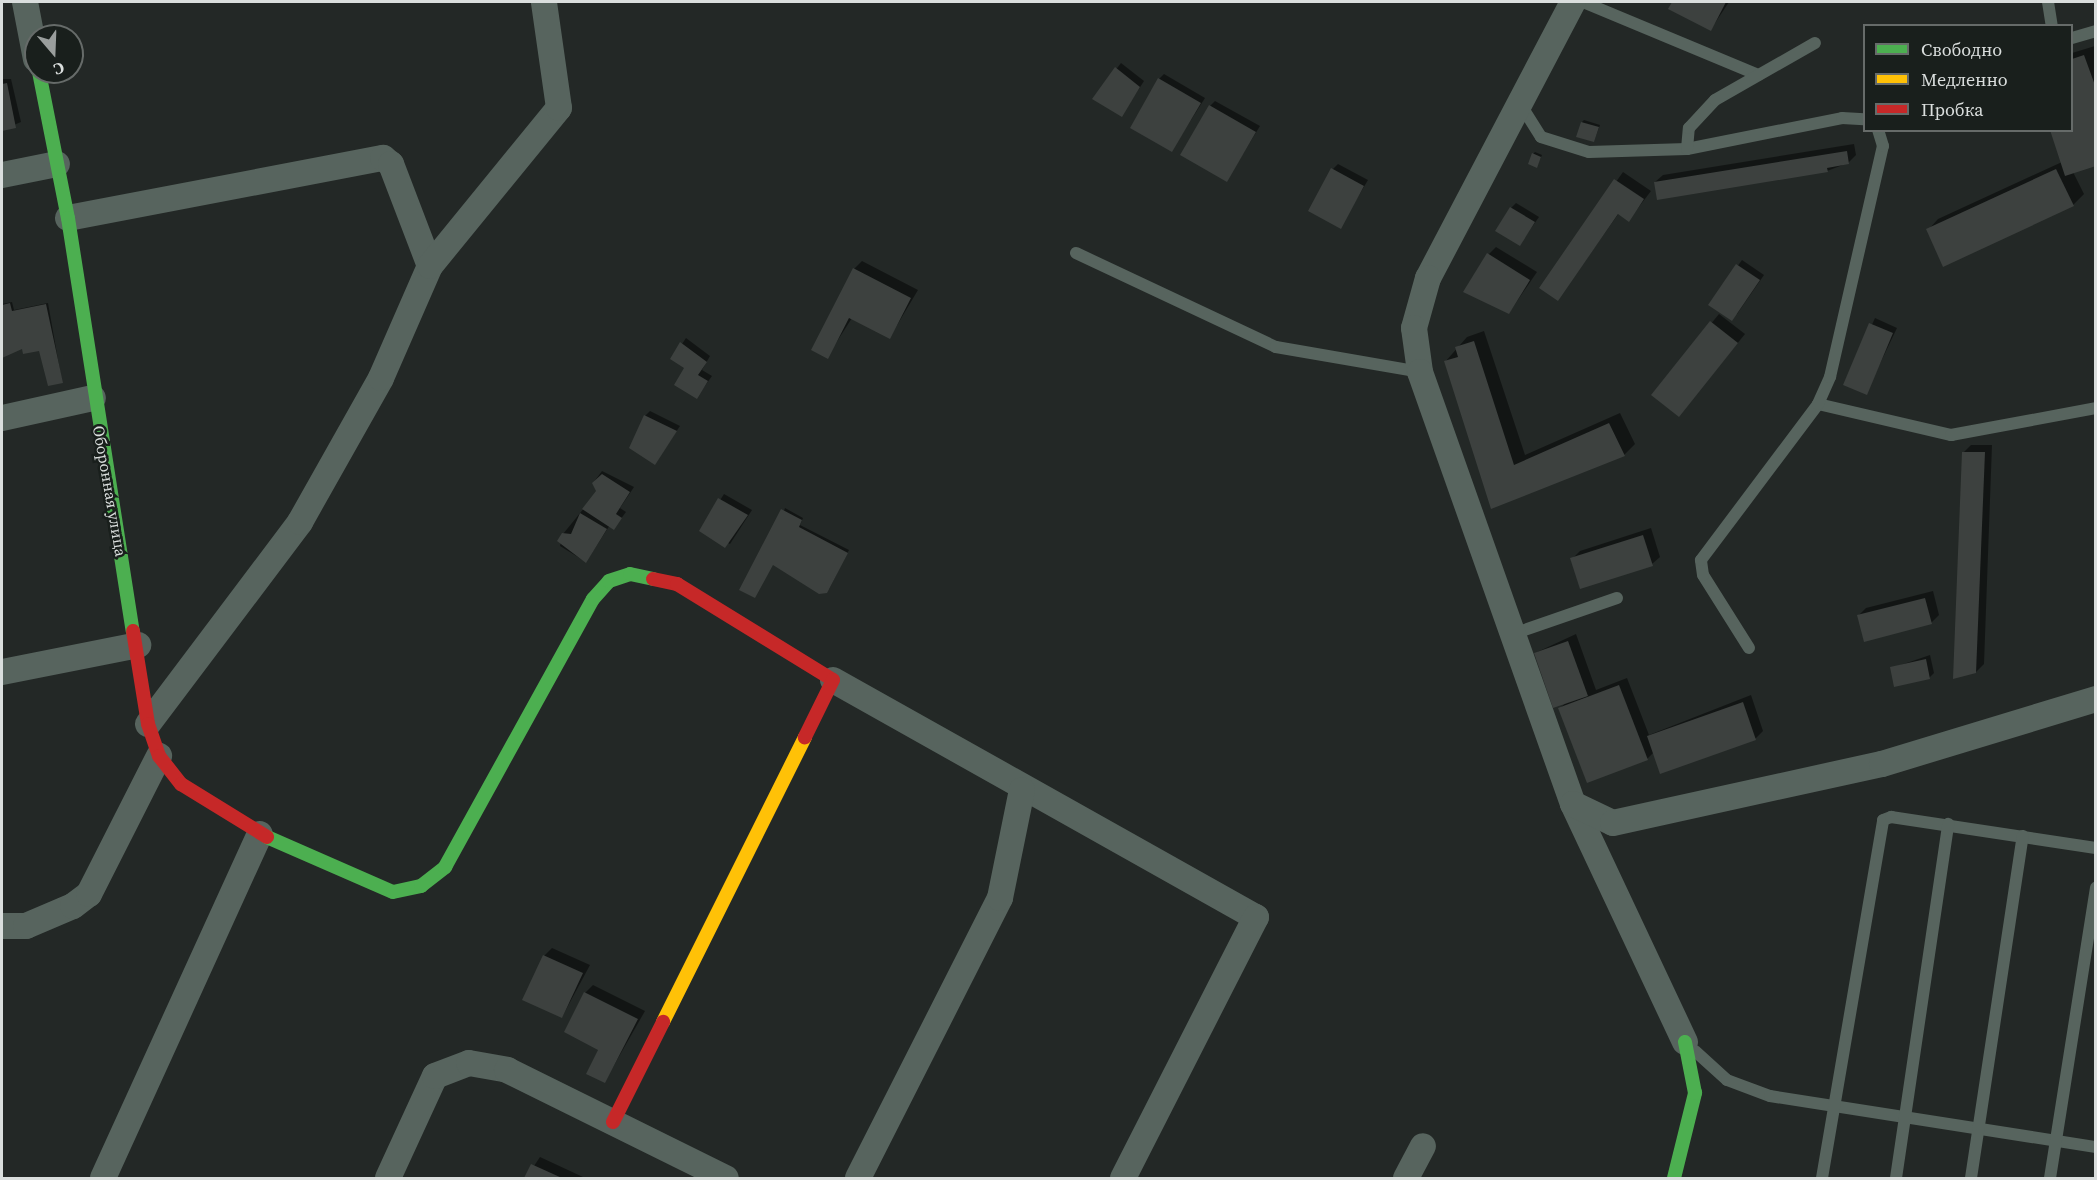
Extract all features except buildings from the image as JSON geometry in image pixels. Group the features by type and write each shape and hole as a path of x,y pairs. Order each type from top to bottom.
{"street":[{"path":"25,2 29,24"},
{"path":"148,724 300,522 381,378 429,266 559,108 544,2"},
{"path":"1573,2 1517,98 1428,278 1414,328 1420,372 1573,804 1685,1042 1695,1093 1674,1179"},
{"name":"Оборонная улица","path":"41,84 68,218 93,398 138,645 148,724 159,756 181,784 260,834 393,892 421,886 445,867 592,599 609,581 630,574 677,584 834,680"},
{"path":"68,218 383,158 391,164 429,266"},
{"path":"2,175 57,164"},
{"path":"2,418 93,398"},
{"path":"2,672 138,645"},
{"path":"613,1122 834,680 1022,790 1256,917 1123,1179"},
{"path":"1573,804 1612,823 1881,764 2096,699"},
{"path":"2,926 26,926 74,906 88,894 159,756"},
{"path":"858,1179 1000,898 1022,790"},
{"path":"103,1179 260,834"},
{"path":"388,1179 435,1076 469,1063 507,1070 726,1179"},
{"path":"1406,1179 1423,1146"}],"lane":[{"path":"1583,2 1758,75"},
{"path":"2048,2 2052,24"},
{"path":"2073,38 2096,31"},
{"path":"1687,149 1689,128 1699,114 1758,75 1815,44"},
{"path":"1517,98 1541,137 1559,147 1610,152 1687,149 1842,118 1863,118"},
{"path":"1749,648 1703,575 1701,560 1818,404 1830,377 1883,147 1879,132"},
{"path":"1076,253 1276,347 1420,372"},
{"path":"1818,404 1951,435 2096,408"},
{"path":"1513,634 1617,598"},
{"path":"1822,1179 1879,827 1891,817 2096,848"},
{"path":"1896,1179 1948,824"},
{"path":"1971,1179 2023,836"},
{"path":"2050,1179 2096,888"},
{"path":"1685,1042 1728,1080 1770,1096 2096,1148"}],"traffic: fast":[{"path":"41,84 68,218 133,631"},
{"path":"267,837 393,892 421,886 445,867 593,599 609,581 630,574 653,579"},
{"path":"1674,1178 1695,1093 1685,1042"}],"traffic: slow":[{"path":"663,1022 805,737"}],"traffic: jam":[{"path":"653,579 677,584 833,680 805,737"},
{"path":"133,631 148,724 159,756 181,784 267,837"},
{"path":"613,1122 663,1022"}]}
